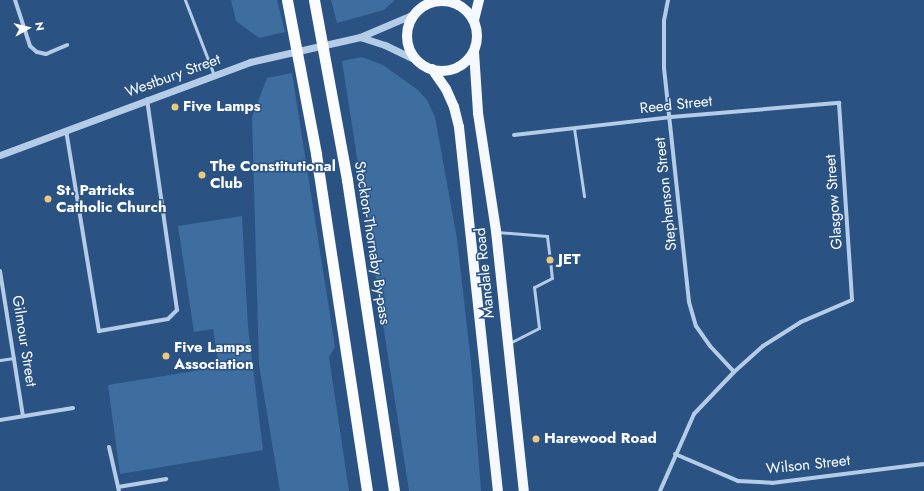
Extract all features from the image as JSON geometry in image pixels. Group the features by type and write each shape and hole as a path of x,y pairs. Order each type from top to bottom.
{"highway":[{"path":"287,0 316,154 367,491"},
{"name":"Stockton-Thornaby By-pass","path":"314,0 347,180 394,491"}],"main road":[{"path":"416,60 410,49 407,37 408,25 414,14 424,2 438,0 459,4 474,20"},
{"name":"Mandale Road","path":"479,0 474,20 477,36 474,52 478,114 496,231 524,491"},
{"path":"432,69 441,71 460,66 474,52"},
{"name":"Mandale Road","path":"416,60 432,69 449,95 459,127 498,491"}],"street":[{"path":"15,0 30,46 37,52 46,54 67,45"},
{"name":"Stephenson Street","path":"668,0 664,22 664,68 689,302 696,326 710,346 734,372"},
{"name":"Westbury Street","path":"0,155 147,99 263,58 360,37 414,14"},
{"name":"Westbury Street","path":"360,37 385,45 416,60"},
{"path":"66,129 99,331 168,319 177,310 147,99"},
{"name":"Reed Street","path":"514,135 670,118 839,103"},
{"name":"Glasgow Street","path":"734,372 763,346 801,322 852,300 839,103"},
{"name":"Gilmour Street","path":"0,271 24,416"},
{"path":"660,491 675,454 694,414 734,372"},
{"path":"0,420 73,408"},
{"path":"109,447 119,489 166,479"},
{"name":"Wilson Street","path":"675,454 738,481 772,483 924,464"}],"lane":[{"path":"185,0 214,75"},
{"path":"574,128 584,196"},
{"path":"496,231 547,236 552,278 534,287 539,328 508,344"},
{"path":"0,360 14,358"}],"shaded area":[{"path":"231,0 277,0 285,32 259,38 236,21"},
{"path":"331,0 395,0 384,10 337,23"},
{"path":"362,57 383,65 418,90 427,100 435,117 457,239 471,362 481,491 409,491 342,61"},
{"path":"292,73 335,347 329,357 349,491 280,491 259,365 252,117 267,78"},
{"path":"242,216 248,327 263,450 120,474 108,385 219,367 213,329 194,332 178,226"}],"place":[{"name":"Five Lamps","path":"175,107"},
{"name":"The Constitutional Club","path":"202,175"},
{"name":"St. Patricks Catholic Church","path":"48,199"},
{"name":"JET","path":"550,260"},
{"name":"Five Lamps Association","path":"166,356"},
{"name":"Harewood Road","path":"536,439"}]}
